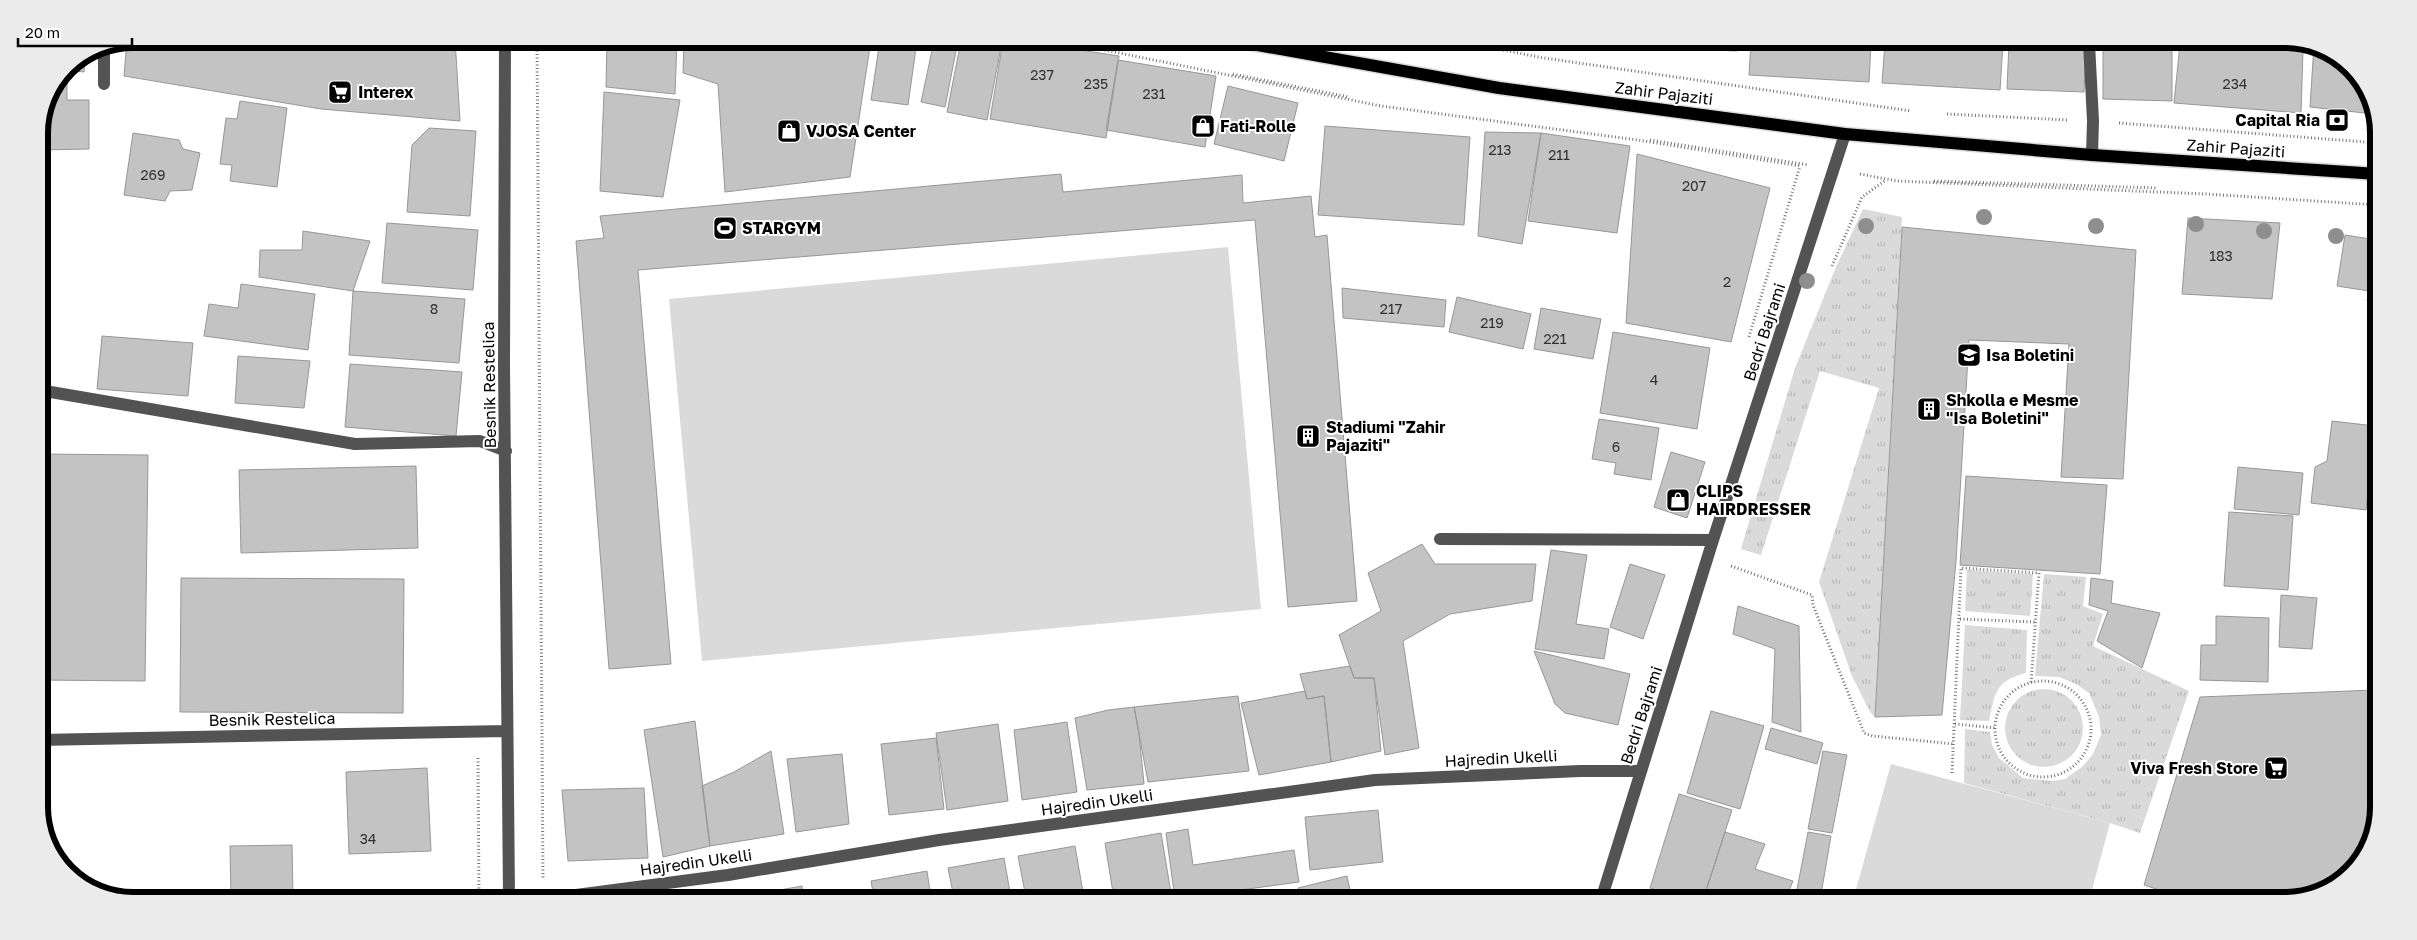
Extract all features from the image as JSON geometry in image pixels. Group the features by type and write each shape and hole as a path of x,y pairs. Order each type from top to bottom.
{"main road":[{"name":"Zahir Pajaziti","path":"1274,48 1499,88 1845,134 2092,155 2369,173"}],"street":[{"name":"Besnik Restelica","path":"505,48 504,366 509,892"},
{"path":"2089,48 2093,122 2092,155"},
{"path":"104,53 104,84"},
{"name":"Bedri Bajrami","path":"1603,892 1640,771 1709,558 1713,540 1845,134"},
{"path":"48,392 355,444 480,441 506,451"},
{"path":"1440,539 1713,540"},
{"name":"Besnik Restelica","path":"48,740 506,731"},
{"name":"Hajredin Ukelli","path":"599,892 728,875 939,840 1375,780 1580,771 1640,771"}],"path":[{"path":"537,48 543,882 551,881"},
{"path":"1492,48 1553,60 1918,112"},
{"path":"1937,113 2369,141"},
{"path":"1748,341 1800,166"},
{"path":"1709,558 1812,595 1813,605 1864,733 1873,736 1954,744"},
{"path":"1952,773 1961,568 2040,573 2031,683"},
{"path":"1960,619 2035,622"},
{"path":"2040,680 2057,683 2072,690 2083,702 2090,718 2091,732 2088,747 2080,760 2068,770 2055,775 2040,777 2025,773 2012,765 2002,754 1997,740 1996,728 2000,707 2010,694 2024,684 2040,680"},
{"path":"1955,724 1996,728"}],"green space":[{"path":"1863,209 1902,217 1875,717 1870,712 1852,676 1819,582 1879,388 1820,371 1761,555 1741,549 1795,368 1836,267"},
{"path":"1228,247 1261,609 702,661 669,299"},
{"path":"1967,570 2033,574 2030,616 1965,611"},
{"path":"2044,574 2086,577 2083,606 2103,614 2093,646 2189,691 2140,833 1964,783 1965,729 1990,732 1992,745 1999,758 2023,778 2052,781 2065,779 2083,766 2093,754 2101,735 2099,717 2089,693 2076,684 2059,677 2035,676"},
{"path":"1965,625 2027,630 2026,673 2008,680 1998,689 1989,721 1960,720"},
{"path":"2044,689 2059,692 2072,700 2080,713 2083,728 2080,743 2072,756 2059,764 2044,767 2029,764 2016,756 2008,743 2005,728 2008,713 2016,700 2029,692"},
{"path":"1891,764 2110,823 2091,892 1855,892"}],"building":[{"name":"Interex","path":"126,48 456,48 460,121 321,109 124,76"},
{"path":"607,48 677,48 675,94 606,87"},
{"name":"VJOSA Center","path":"684,48 870,48 850,177 725,192 718,84 683,73"},
{"path":"879,48 916,48 908,105 871,100"},
{"path":"933,48 957,48 945,107 921,102"},
{"path":"960,48 1001,48 987,120 947,112"},
{"path":"1002,48 1067,48 1119,56 1106,138 990,119"},
{"path":"1683,48 1737,48 1737,51"},
{"path":"1751,48 1871,48 1869,82 1749,75"},
{"path":"1885,48 2003,48 2000,90 1882,83"},
{"path":"2009,48 2086,48 2084,92 2007,89"},
{"path":"2103,48 2172,48 2172,101 2103,99"},
{"path":"2180,48 2303,50 2301,113 2174,103"},
{"path":"2314,53 2332,62 2345,72 2358,90 2367,113 2310,107"},
{"path":"1118,60 1216,76 1205,147 1106,130"},
{"path":"85,62 84,72 73,71"},
{"path":"64,83 67,83 67,100 89,100 89,149 48,150 49,116 54,100"},
{"path":"1228,86 1298,103 1284,161 1214,144"},
{"path":"604,92 680,100 663,197 600,191"},
{"path":"240,101 287,108 277,187 230,181 232,165 220,164 226,118 237,119"},
{"path":"1325,126 1470,137 1464,225 1318,215"},
{"path":"429,128 476,131 470,216 407,212 412,145"},
{"path":"1485,132 1541,133 1522,244 1478,236"},
{"path":"133,133 179,140 183,149 200,153 192,190 170,191 165,201 124,195"},
{"path":"1541,133 1630,146 1617,233 1528,221"},
{"path":"1637,154 1770,188 1731,342 1626,323"},
{"name":"Stadiumi \"Zahir Pajaziti\"","path":"1061,174 1063,192 1242,175 1243,203 1311,196 1315,237 1327,235 1357,601 1288,607 1255,220 638,270 671,664 609,669 576,241 604,238 600,216"},
{"path":"2188,218 2280,223 2272,299 2182,294"},
{"path":"387,223 478,230 473,290 382,283"},
{"name":"Shkolla e Mesme \"Isa Boletini\"","path":"1902,227 2136,250 2123,479 2061,477 2069,344 1969,340 1956,561 1942,715 1875,717"},
{"path":"303,231 370,241 353,291 259,277 260,250 302,250"},
{"path":"2345,235 2369,239 2369,301 2367,301 2369,291 2337,286"},
{"path":"241,284 315,294 308,350 204,336 209,304 238,308"},
{"path":"1342,288 1446,300 1444,327 1343,318"},
{"path":"353,291 465,299 459,363 349,355"},
{"path":"1457,297 1531,314 1523,349 1449,332"},
{"path":"1541,308 1601,319 1593,359 1534,349"},
{"path":"1613,332 1710,348 1697,429 1600,413"},
{"path":"102,336 193,343 188,396 97,389"},
{"path":"238,356 310,361 304,408 235,403"},
{"path":"350,364 462,372 456,436 345,427"},
{"path":"1599,419 1659,428 1651,480 1614,474 1616,463 1592,459"},
{"path":"2332,421 2369,425 2370,477 2366,510 2311,503 2315,467 2327,461"},
{"path":"1671,452 1705,462 1687,518 1654,507"},
{"path":"48,454 148,455 145,681 48,680"},
{"path":"416,466 418,548 241,553 239,470"},
{"path":"2238,467 2303,473 2299,515 2234,509"},
{"path":"1966,476 2107,485 2100,574 1960,565"},
{"path":"2229,512 2293,516 2288,590 2224,586"},
{"path":"1422,544 1435,564 1536,564 1532,601 1450,614 1403,641 1419,748 1385,755 1374,678 1354,678 1339,635 1381,611 1368,573"},
{"path":"1551,550 1587,555 1576,624 1609,629 1604,659 1535,649"},
{"path":"1630,564 1665,575 1643,639 1610,627"},
{"path":"181,578 404,579 403,713 180,712"},
{"path":"2091,578 2113,581 2111,603 2160,613 2142,668 2097,641 2108,611 2089,605"},
{"path":"2281,595 2317,598 2312,649 2279,647"},
{"path":"1738,606 1799,626 1801,732 1772,722 1775,649 1733,634"},
{"path":"2216,616 2269,618 2268,682 2200,680 2201,645 2216,645"},
{"path":"1534,651 1630,674 1618,725 1565,713 1555,704"},
{"path":"1350,666 1354,678 1374,678 1381,751 1331,762 1324,696 1307,699 1300,674"},
{"name":"Viva Fresh Store","path":"2370,690 2370,808 2368,824 2361,845 2345,868 2322,884 2296,892 2165,892 2144,885 2200,697"},
{"path":"1305,691 1307,699 1324,696 1331,762 1259,775 1241,703"},
{"path":"1238,696 1249,771 1148,782 1134,707"},
{"path":"1134,707 1139,733 1144,784 1087,790 1075,718 1108,710"},
{"path":"1711,711 1764,726 1740,809 1687,793"},
{"path":"695,721 710,846 663,857 644,730"},
{"path":"1067,722 1077,792 1022,800 1014,730"},
{"path":"998,724 1008,801 947,810 936,733"},
{"path":"1771,728 1823,743 1817,764 1765,749"},
{"path":"936,738 944,809 889,815 881,744"},
{"path":"771,751 784,834 710,846 702,786 734,772"},
{"path":"1823,751 1847,755 1832,833 1808,829"},
{"path":"842,754 849,824 796,832 787,759"},
{"path":"427,768 431,851 349,854 346,772"},
{"path":"644,788 648,858 568,861 562,790"},
{"path":"1679,794 1732,810 1706,892 1662,892 1650,888"},
{"path":"1378,810 1383,862 1310,870 1305,817"},
{"path":"1188,829 1193,865 1294,850 1299,882 1226,892 1174,892 1166,833"},
{"path":"1725,832 1765,844 1755,869 1793,881 1788,892 1706,892"},
{"path":"1808,832 1831,836 1821,892 1797,892"},
{"path":"1161,833 1171,892 1113,892 1105,843"},
{"path":"292,845 293,892 231,892 230,846"},
{"path":"1075,846 1083,892 1025,892 1018,856"},
{"path":"1004,858 1010,892 953,892 948,868"},
{"path":"927,871 930,892 873,892 871,881"},
{"path":"1347,876 1350,892 1299,892 1298,888"},
{"path":"802,886 803,892 768,892"}],"place":[{"name":"Interex","path":"340,92"},
{"name":"Capital Ria","path":"2337,120"},
{"name":"Fati-Rolle","path":"1203,126"},
{"name":"VJOSA Center","path":"789,131"},
{"name":"STARGYM","path":"725,228"},
{"name":"Isa Boletini","path":"1969,355"},
{"name":"Shkolla e Mesme \"Isa Boletini\"","path":"1929,409"},
{"name":"Stadiumi \"Zahir Pajaziti\"","path":"1308,436"},
{"name":"CLIPS HAIRDRESSER","path":"1678,500"},
{"name":"Viva Fresh Store","path":"2276,768"}]}
